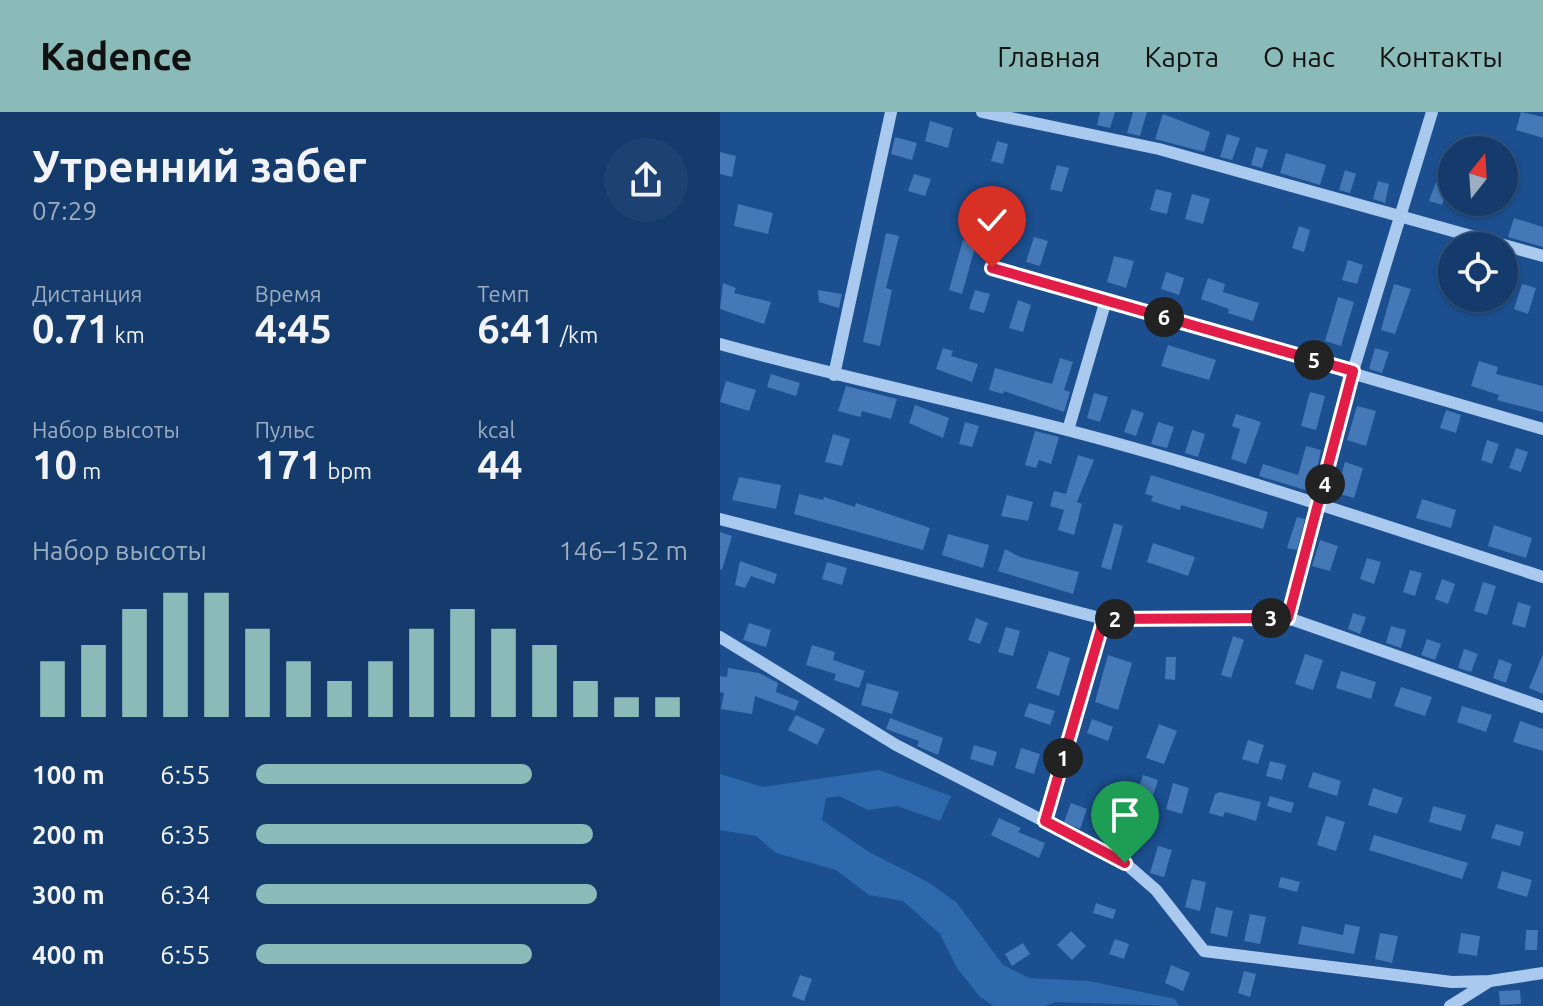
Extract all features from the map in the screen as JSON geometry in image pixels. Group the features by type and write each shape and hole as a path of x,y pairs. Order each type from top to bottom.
{"street":[{"path":"834,375 891,112"},
{"path":"982,112 1159,149 1543,256"},
{"path":"1288,618 1353,371 1432,112"},
{"path":"992,268 1543,429"},
{"path":"1068,430 1106,300"},
{"path":"720,344 834,375 1068,430 1320,504 1543,577"},
{"path":"720,519 1104,619 1288,618 1543,707"},
{"path":"1045,821 1104,619"},
{"path":"720,637 896,745 1125,863 1156,890 1204,951 1452,982 1490,981 1543,973"},
{"path":"1450,1006 1490,981"}],"shaded area":[{"path":"879,770 951,796 940,821 897,806 868,810 839,796 826,798 822,820 869,852 928,882 957,903 1003,965 1029,978 1089,981 1175,999 1179,1006 1055,1002 1045,1006 994,1006 980,997 957,968 940,934 903,901 869,895 836,870 776,853 756,836 720,830 720,774 763,787"}],"building":[{"path":"1100,112 1115,112 1110,128 1097,125"},
{"path":"1133,112 1147,112 1140,136 1127,133"},
{"path":"1521,112 1543,117 1543,138 1516,130"},
{"path":"1163,114 1210,132 1204,152 1155,139"},
{"path":"930,121 953,128 948,148 925,141"},
{"path":"1227,134 1240,138 1232,160 1220,157"},
{"path":"895,137 917,143 912,160 891,154"},
{"path":"997,141 1008,144 1003,164 991,161"},
{"path":"1256,147 1268,150 1262,168 1251,165"},
{"path":"720,152 736,156 732,177 720,174"},
{"path":"1286,153 1326,165 1320,185 1280,173"},
{"path":"1057,165 1069,168 1062,192 1050,189"},
{"path":"1345,170 1356,174 1350,193 1339,190"},
{"path":"914,174 931,179 925,196 908,191"},
{"path":"1378,181 1389,184 1385,203 1373,199"},
{"path":"1436,182 1438,183 1438,204 1429,201"},
{"path":"1156,189 1172,193 1167,214 1150,210"},
{"path":"1192,194 1210,199 1203,224 1185,219"},
{"path":"738,204 773,213 768,234 734,226"},
{"path":"1514,218 1543,227 1543,247 1518,240 1518,232 1510,232"},
{"path":"993,226 1005,229 998,256 985,252"},
{"path":"1299,226 1310,230 1304,252 1292,248"},
{"path":"886,233 899,236 886,288 892,290 880,346 863,342"},
{"path":"1034,237 1048,241 1040,266 1026,262"},
{"path":"963,240 976,244 962,294 949,290"},
{"path":"1114,256 1134,261 1126,288 1107,282"},
{"path":"1348,260 1363,265 1357,284 1342,280"},
{"path":"1166,272 1184,278 1179,295 1161,289"},
{"path":"1208,278 1225,284 1223,292 1259,303 1253,321 1201,299"},
{"path":"723,283 736,288 734,293 771,302 764,324 720,309"},
{"path":"1394,284 1411,289 1395,334 1381,330"},
{"path":"1522,284 1536,288 1528,314 1518,310"},
{"path":"818,290 842,294 839,308 819,302"},
{"path":"975,290 990,294 984,313 969,309"},
{"path":"1338,297 1354,302 1341,346 1325,341"},
{"path":"1018,300 1031,305 1023,332 1009,328"},
{"path":"1168,345 1216,360 1209,380 1161,366"},
{"path":"943,348 953,351 951,356 978,364 972,382 936,369"},
{"path":"1375,348 1389,352 1382,373 1369,369"},
{"path":"1060,358 1073,362 1064,390 1070,392 1064,412 1004,391 1003,394 989,390 995,368 1052,384"},
{"path":"1479,361 1498,367 1496,374 1543,386 1543,412 1497,400 1499,395 1471,386"},
{"path":"771,374 800,383 796,396 767,387"},
{"path":"726,381 756,390 749,411 720,402"},
{"path":"846,386 897,399 891,419 862,411 860,417 838,411"},
{"path":"1310,392 1325,396 1316,430 1301,426"},
{"path":"1094,393 1108,397 1100,422 1087,418"},
{"path":"915,405 949,418 943,438 909,423"},
{"path":"1357,406 1376,411 1366,446 1347,440"},
{"path":"1132,409 1144,413 1136,436 1124,432"},
{"path":"1446,410 1461,415 1456,433 1440,428"},
{"path":"1236,414 1261,422 1246,464 1231,459 1240,429 1232,426"},
{"path":"965,422 979,426 972,447 959,444"},
{"path":"1158,422 1174,427 1167,448 1151,444"},
{"path":"1192,430 1205,434 1198,457 1185,453"},
{"path":"1035,431 1059,437 1051,464 1039,460 1036,468 1025,465"},
{"path":"833,434 850,439 842,466 825,462"},
{"path":"1487,440 1499,444 1492,464 1481,460"},
{"path":"1306,446 1321,450 1312,492 1259,476 1263,464 1298,475"},
{"path":"1516,448 1528,452 1521,472 1509,468"},
{"path":"1078,455 1094,460 1077,502 1082,504 1074,535 1058,530 1064,510 1050,506 1054,491 1066,494"},
{"path":"1345,462 1363,468 1354,498 1336,493"},
{"path":"1151,475 1268,512 1263,529 1181,505 1180,510 1151,501 1153,496 1145,494"},
{"path":"739,477 781,485 776,509 732,500"},
{"path":"799,494 823,500 824,497 855,507 856,503 930,528 923,550 794,514"},
{"path":"1007,495 1033,502 1028,521 1001,516"},
{"path":"1422,499 1456,510 1451,528 1416,518"},
{"path":"1297,517 1305,519 1297,550 1287,548"},
{"path":"1114,523 1123,526 1111,570 1101,567"},
{"path":"1494,525 1532,538 1526,558 1488,546"},
{"path":"720,532 732,536 722,570 720,569"},
{"path":"948,534 989,545 983,568 942,555"},
{"path":"1320,540 1338,546 1330,571 1312,566"},
{"path":"1153,543 1195,557 1188,576 1147,562"},
{"path":"1005,549 1020,557 1079,572 1073,594 998,571"},
{"path":"1367,558 1381,562 1374,584 1360,579"},
{"path":"740,561 777,574 774,584 751,576 745,588 735,585"},
{"path":"827,562 847,568 842,585 822,579"},
{"path":"1410,570 1422,573 1415,596 1403,592"},
{"path":"1442,579 1455,584 1448,604 1435,599"},
{"path":"1483,582 1496,586 1487,615 1474,611"},
{"path":"1518,602 1531,606 1525,628 1512,624"},
{"path":"1353,613 1366,617 1360,634 1348,629"},
{"path":"976,618 988,623 980,644 968,640"},
{"path":"749,623 771,630 766,647 743,640"},
{"path":"1391,626 1406,630 1401,648 1386,643"},
{"path":"1006,627 1020,631 1013,656 998,652"},
{"path":"1233,636 1244,640 1231,678 1221,675"},
{"path":"1427,639 1441,644 1435,660 1421,655"},
{"path":"812,645 835,652 833,660 865,671 859,688 834,680 836,674 806,665"},
{"path":"1464,649 1478,654 1471,672 1458,668"},
{"path":"1049,651 1070,658 1059,696 1036,688"},
{"path":"1305,654 1323,660 1313,690 1295,684"},
{"path":"1543,654 1543,694 1529,688"},
{"path":"1108,655 1132,663 1118,710 1095,702"},
{"path":"1166,657 1176,657 1175,680 1165,679"},
{"path":"1499,659 1512,664 1506,683 1493,678"},
{"path":"728,668 759,673 778,683 776,692 799,701 795,711 755,696 752,714 721,709 724,693 720,692 720,676 727,677"},
{"path":"1341,671 1376,682 1371,699 1336,688"},
{"path":"867,683 899,692 892,714 861,705"},
{"path":"1401,687 1432,697 1425,716 1394,706"},
{"path":"1029,703 1055,711 1050,725 1024,716"},
{"path":"1462,706 1492,715 1486,732 1457,722"},
{"path":"796,715 825,729 817,745 788,730"},
{"path":"890,718 943,738 938,755 917,746 919,741 886,729"},
{"path":"1092,719 1113,727 1108,741 1087,733"},
{"path":"1520,721 1543,729 1543,751 1513,742"},
{"path":"1159,724 1177,731 1164,764 1146,758"},
{"path":"1248,740 1264,745 1258,764 1242,759"},
{"path":"974,745 997,752 993,766 970,759"},
{"path":"1021,748 1040,754 1034,774 1015,768"},
{"path":"1270,761 1286,765 1282,780 1266,776"},
{"path":"1313,772 1341,781 1337,796 1308,787"},
{"path":"1143,775 1158,780 1150,805 1135,800"},
{"path":"1173,783 1189,788 1182,814 1166,809"},
{"path":"1373,788 1403,798 1397,814 1368,805"},
{"path":"1220,792 1261,802 1256,821 1225,812 1223,817 1209,813 1215,794"},
{"path":"1270,796 1294,803 1291,813 1267,806"},
{"path":"1071,803 1087,809 1080,829 1064,822"},
{"path":"1433,806 1466,815 1461,831 1429,822"},
{"path":"1326,816 1345,822 1336,851 1317,845"},
{"path":"999,818 1021,828 1018,832 1045,843 1039,858 991,835"},
{"path":"1496,824 1524,832 1520,846 1491,838"},
{"path":"1374,835 1468,863 1462,879 1369,850"},
{"path":"1158,846 1172,850 1164,877 1150,873"},
{"path":"1502,871 1532,880 1527,897 1497,888"},
{"path":"1281,877 1300,882 1297,892 1278,887"},
{"path":"1192,879 1206,882 1200,911 1185,907"},
{"path":"1096,903 1116,910 1113,919 1093,913"},
{"path":"1216,907 1233,911 1227,937 1210,933"},
{"path":"1250,914 1266,917 1260,944 1244,941"},
{"path":"1345,924 1360,927 1354,954 1298,944 1302,926 1343,935"},
{"path":"1526,930 1538,930 1537,950 1525,950"},
{"path":"1071,931 1086,946 1072,960 1057,945"},
{"path":"1380,933 1398,936 1392,963 1375,959"},
{"path":"1461,933 1480,936 1477,956 1458,953"},
{"path":"1115,939 1129,944 1124,959 1109,954"},
{"path":"1023,943 1030,954 1012,966 1005,954"},
{"path":"1171,965 1190,973 1183,991 1165,983"},
{"path":"1244,971 1256,974 1250,997 1238,993"},
{"path":"800,975 812,979 804,1001 792,996"},
{"path":"1520,990 1521,1004 1500,1005 1499,991"}],"route":[{"path":"992,268 1353,371 1288,618 1104,619 1045,821 1125,863"}]}
